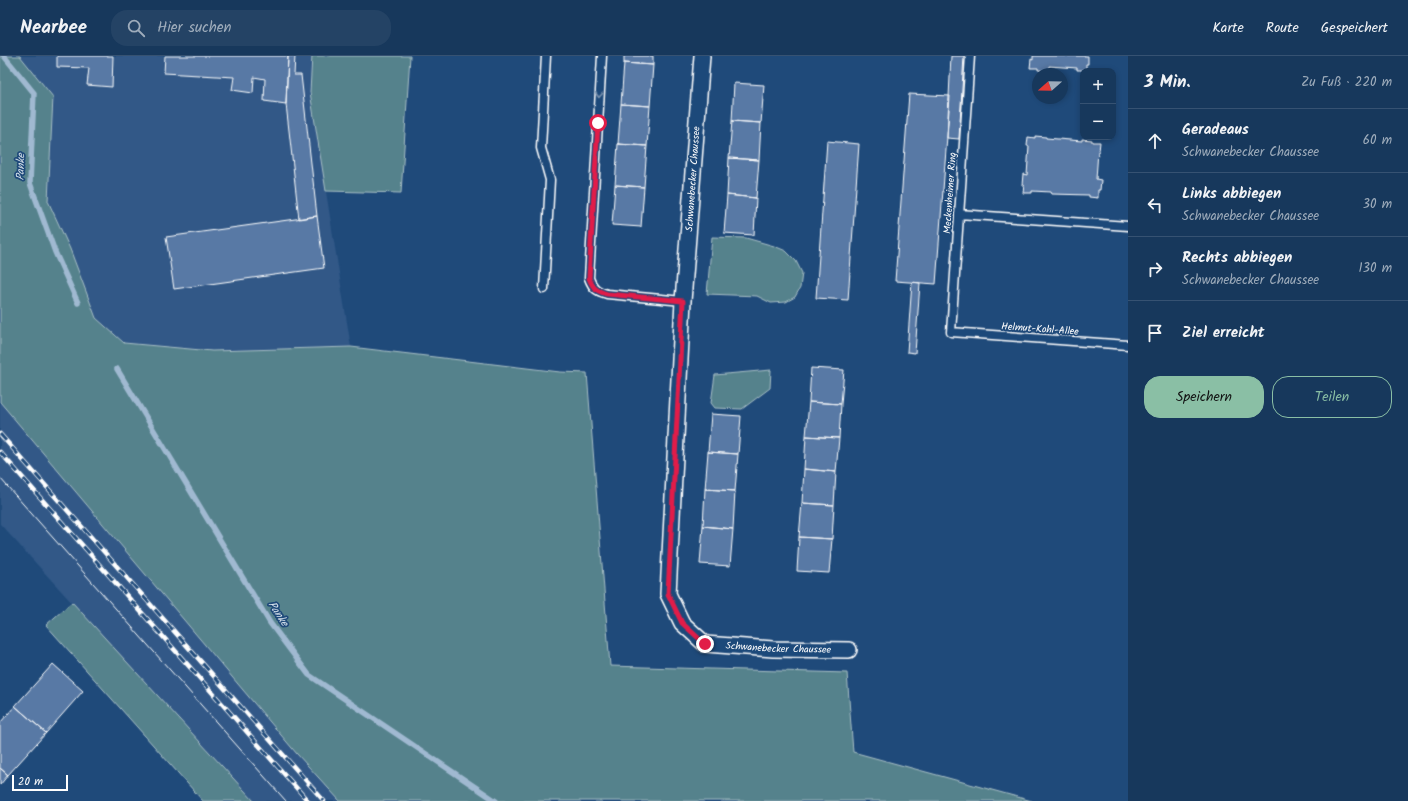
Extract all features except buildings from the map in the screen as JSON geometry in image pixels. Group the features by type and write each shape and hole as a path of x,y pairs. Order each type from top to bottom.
{"street":[{"name":"Schwanebecker Chaussee","path":"702,56 683,301 668,594 682,623 705,644 773,649 848,650"}],"lane":[{"path":"544,289 550,180 541,148 546,56"},
{"path":"602,56 589,278 592,287 597,291 607,294 683,301"},
{"name":"Meckenheimer Ring","path":"950,332 970,56"},
{"path":"959,214 1128,226"},
{"name":"Helmut-Kohl-Allee","path":"950,332 1128,345"}],"shaded area":[{"path":"20,56 312,56 310,92 351,347 212,351 124,343 96,318 70,249 48,201 53,97"},
{"path":"0,402 297,754 340,801 253,801 0,524"}],"green space":[{"path":"0,56 20,56 53,97 48,201 70,249 96,318 124,343 212,351 351,347 560,372 587,373 610,666 847,673 853,752 1032,801 340,801 297,754 0,402"},
{"path":"312,56 410,56 401,193 326,191 310,92"},
{"path":"712,237 746,238 786,251 796,261 802,273 800,288 795,297 786,302 771,303 757,296 707,294"},
{"path":"771,370 770,388 742,409 715,408 711,403 715,375"},
{"path":"72,602 254,801 203,801 46,625"}],"waterway":[{"name":"Panke","path":"4,56 34,93 30,183 55,252 78,303"},
{"name":"Panke","path":"117,369 270,623 309,675 496,801"}],"tram line":[{"path":"0,478 286,801"}],"railway":[{"path":"0,434 324,801"},
{"path":"0,452 308,801"}],"route":[{"path":"598,123 589,278 592,287 597,291 607,294 683,301 668,594 682,623 705,644"}]}
